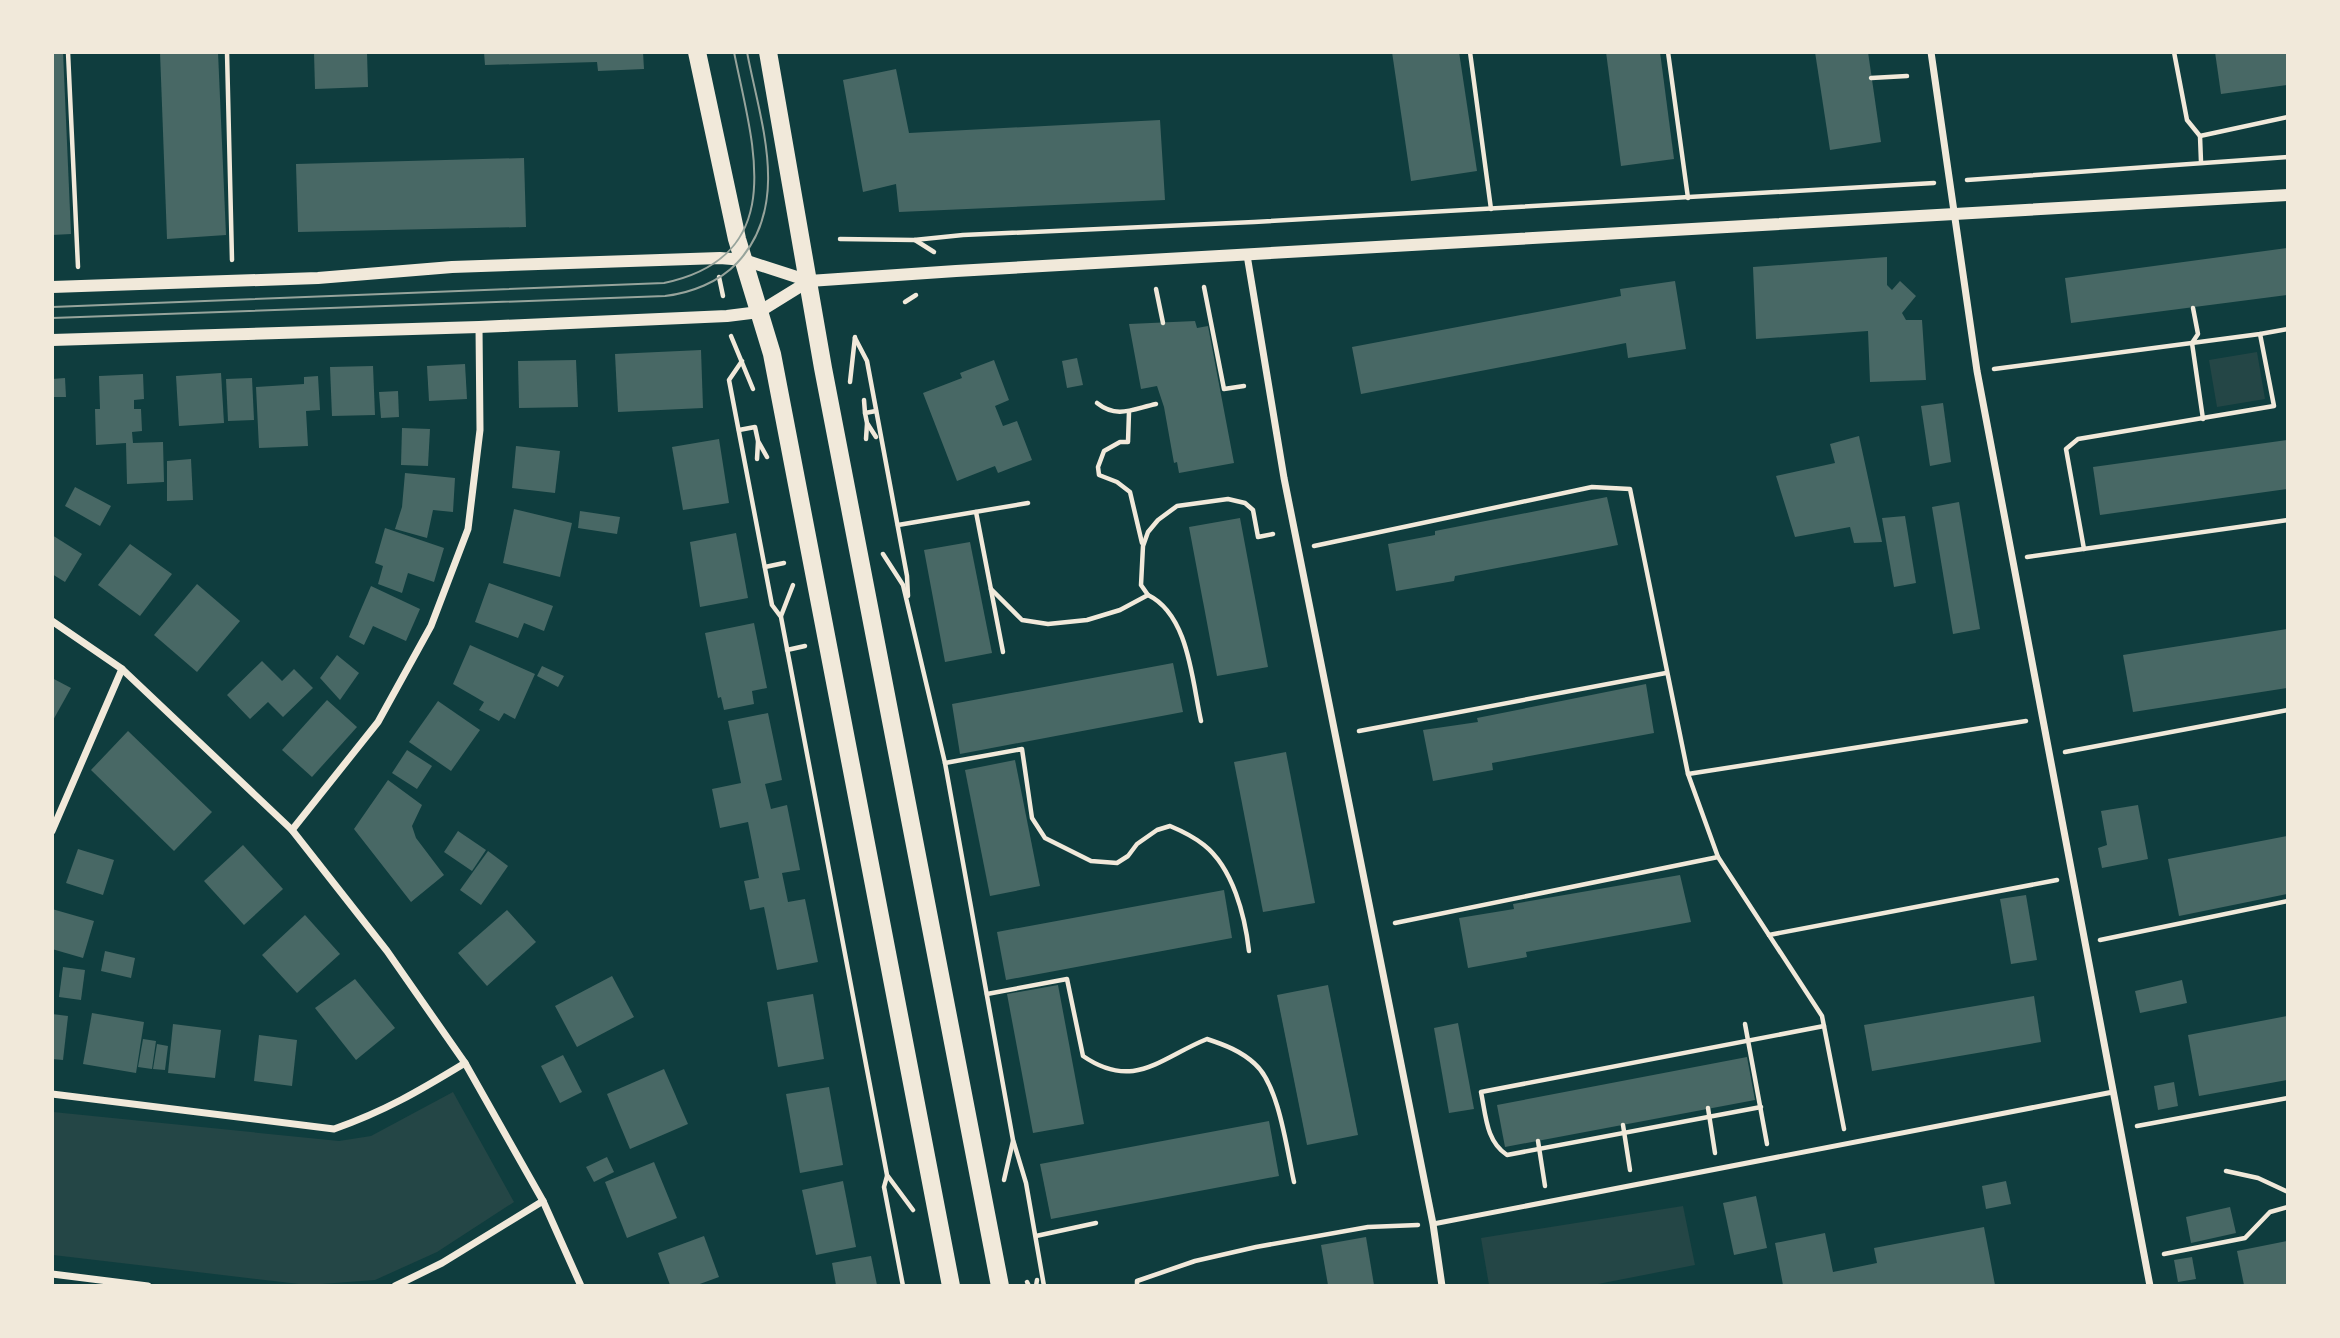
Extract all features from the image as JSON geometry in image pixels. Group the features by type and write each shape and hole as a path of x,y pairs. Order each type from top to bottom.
{"main road":[{"path":"697,52 720,166 778,382 951,1286"},
{"path":"768,52 825,381 1000,1286"}],"street":[{"path":"1931,52 1977,371 2150,1286"},
{"path":"52,287 318,278 452,267 715,258 744,260 809,281 2287,195"},
{"path":"1247,256 1284,478 1433,1224 1442,1286"},
{"path":"52,340 479,327 727,316 760,312 809,281"},
{"path":"292,830 378,722 431,626 464,541 468,528 480,430 479,327"},
{"path":"52,621 122,669 292,830 387,951 465,1063 543,1201 581,1286"},
{"path":"52,831 122,669"},
{"path":"52,1094 334,1129 370,1117 412,1096 465,1063"},
{"path":"395,1286 442,1263 543,1201"},
{"path":"52,1274 148,1286"}],"lane":[{"path":"1433,1224 2113,1092"}],"path":[{"path":"68,52 78,267"},
{"path":"227,52 232,260"},
{"path":"1470,52 1491,209"},
{"path":"1668,52 1688,198"},
{"path":"2174,52 2187,120 2200,135 2201,162"},
{"path":"1871,78 1907,76"},
{"path":"2200,135 2287,117"},
{"path":"840,239 915,240 963,235 1688,198 2287,157"},
{"path":"1204,286 1224,389 1244,386"},
{"path":"1156,289 1163,323"},
{"path":"2193,307 2198,334 2192,343 2203,419"},
{"path":"1977,371 2287,329"},
{"path":"2084,549 2066,449 2078,439 2274,406 2260,334"},
{"path":"855,337 867,361 907,576 909,607 946,763 1013,1140 1026,1183 1044,1286"},
{"path":"741,361 729,380 772,605 780,617 787,650 887,1175 884,1187 903,1286"},
{"path":"864,400 866,439"},
{"path":"1097,403 1108,412 1129,412 1156,404"},
{"path":"865,413 876,411"},
{"path":"1129,412 1128,442 1120,442 1104,451 1098,467 1099,475 1117,482 1130,492 1143,546 1141,585 1148,595 1161,601 1173,615 1183,638 1200,721"},
{"path":"867,423 876,437"},
{"path":"739,430 755,427 758,441 757,459"},
{"path":"758,441 767,457"},
{"path":"1300,550 1592,487 1630,489 1688,774 1718,857 1822,1016 1847,1144"},
{"path":"1143,546 1148,532 1158,520 1177,506 1228,499 1245,503 1253,510 1258,537 1273,534"},
{"path":"898,525 1028,503"},
{"path":"976,512 1003,652"},
{"path":"2012,559 2287,520"},
{"path":"765,567 784,563"},
{"path":"991,589 1022,620 1048,624 1098,617 1120,610 1148,595"},
{"path":"787,650 806,646"},
{"path":"1359,731 1666,673"},
{"path":"2049,755 2287,710"},
{"path":"1688,774 2043,718"},
{"path":"946,763 1022,749 1032,818 1045,838 1091,861 1117,863 1157,830 1170,826 1185,833 1206,847 1227,876 1240,905 1249,951"},
{"path":"1395,923 1718,857"},
{"path":"1769,935 2073,877"},
{"path":"2085,943 2287,901"},
{"path":"987,994 1067,979 1083,1056 1097,1065 1117,1072 1148,1069 1207,1039 1234,1048 1265,1074 1279,1112 1294,1182"},
{"path":"1745,1024 1770,1158"},
{"path":"1760,1107 1507,1156 1495,1147 1489,1134 1481,1092 1824,1026"},
{"path":"2120,1130 2287,1098"},
{"path":"1708,1108 1717,1169"},
{"path":"1623,1125 1632,1185"},
{"path":"1538,1141 1548,1200"},
{"path":"2226,1171 2258,1178 2287,1192"},
{"path":"2164,1254 2245,1238 2270,1212 2287,1207"},
{"path":"1036,1236 1096,1223"},
{"path":"1137,1286 1137,1280 1195,1261 1368,1227 1400,1225"}],"shaded area":[{"path":"2257,352 2265,399 2217,407 2209,360"},
{"path":"453,1092 514,1202 437,1252 375,1280 308,1285 53,1255 53,1112 339,1141 371,1136"},
{"path":"1683,1206 1695,1265 1593,1285 1489,1285 1481,1238"}],"building":[{"path":"52,52 63,52 71,234 52,235"},
{"path":"160,52 218,52 226,235 167,239"},
{"path":"314,52 367,52 368,87 315,89"},
{"path":"484,52 643,52 644,69 598,71 597,62 485,65"},
{"path":"1392,52 1459,52 1477,171 1411,181"},
{"path":"1606,52 1660,52 1674,159 1621,166"},
{"path":"1815,52 1868,52 1881,142 1830,150"},
{"path":"2215,52 2287,52 2287,85 2221,94"},
{"path":"896,69 909,133 1160,120 1165,200 899,212 896,184 863,192 843,80"},
{"path":"524,158 526,227 298,232 296,164"},
{"path":"2287,248 2287,295 2071,323 2065,278"},
{"path":"1887,257 1887,285 1892,290 1900,281 1916,296 1902,313 1906,320 1922,320 1926,380 1870,382 1868,331 1756,339 1753,267"},
{"path":"1675,281 1686,349 1628,358 1626,343 1361,394 1352,347 1621,296 1620,289"},
{"path":"1195,321 1197,328 1208,326 1234,463 1179,473 1177,462 1174,463 1164,407 1157,386 1141,389 1129,324"},
{"path":"701,350 703,408 618,412 615,354"},
{"path":"1077,358 1083,385 1067,388 1062,361"},
{"path":"576,360 578,407 519,408 518,361"},
{"path":"994,360 1009,400 995,406 1003,426 1017,421 1032,460 998,473 995,466 957,481 923,393 962,378 960,373"},
{"path":"465,364 467,399 429,401 427,366"},
{"path":"373,366 375,415 332,416 330,367"},
{"path":"221,373 224,423 179,426 176,376"},
{"path":"143,374 144,399 134,400 134,409 141,409 142,431 132,432 133,443 163,442 164,482 127,484 126,443 96,445 95,409 100,409 99,376"},
{"path":"318,376 320,410 306,411 308,446 259,448 256,387 304,384 304,377"},
{"path":"65,378 66,397 52,397 52,379"},
{"path":"252,378 254,420 228,421 226,379"},
{"path":"398,391 399,417 381,418 379,392"},
{"path":"1943,403 1951,462 1930,466 1921,406"},
{"path":"402,428 430,429 428,466 401,465"},
{"path":"1859,436 1882,542 1854,543 1850,527 1795,537 1776,476 1835,463 1830,444"},
{"path":"719,439 729,503 683,510 672,447"},
{"path":"2287,440 2287,489 2100,515 2093,467"},
{"path":"516,446 560,451 555,493 512,488"},
{"path":"191,459 193,500 167,501 167,461"},
{"path":"405,473 455,478 453,512 433,510 427,538 395,529 402,507"},
{"path":"75,487 111,506 100,526 65,506"},
{"path":"1607,497 1618,545 1455,576 1454,581 1396,591 1388,544 1435,535 1435,531"},
{"path":"1959,502 1980,629 1953,634 1932,507"},
{"path":"514,509 572,523 560,577 503,563"},
{"path":"580,511 620,517 617,534 578,528"},
{"path":"1905,516 1916,583 1894,587 1882,518"},
{"path":"1240,518 1268,667 1217,676 1189,527"},
{"path":"385,528 444,548 434,582 408,573 402,593 378,584 383,566 375,563"},
{"path":"736,533 748,598 700,607 690,542"},
{"path":"52,535 82,554 65,582 52,574"},
{"path":"970,542 992,653 945,662 924,550"},
{"path":"130,544 172,574 140,616 98,585"},
{"path":"489,583 553,606 544,631 524,623 518,638 475,622"},
{"path":"197,584 240,621 197,672 154,635"},
{"path":"371,586 420,609 406,641 373,626 364,645 349,637"},
{"path":"754,623 767,688 752,691 754,704 724,710 721,697 718,698 705,633"},
{"path":"2287,629 2287,688 2133,712 2123,655"},
{"path":"470,645 535,674 515,719 504,713 499,721 479,710 484,702 453,684"},
{"path":"337,655 359,673 340,700 320,678"},
{"path":"262,661 282,681 294,669 313,688 283,717 268,702 250,719 227,695"},
{"path":"1173,663 1183,712 960,754 952,704"},
{"path":"542,666 564,676 558,687 537,676"},
{"path":"52,678 71,688 52,722"},
{"path":"1646,684 1654,733 1492,763 1493,770 1433,781 1423,730 1478,722 1477,718"},
{"path":"327,700 357,727 312,777 282,750"},
{"path":"438,701 480,730 451,771 409,742"},
{"path":"768,713 782,780 765,784 771,809 787,805 800,870 782,873 788,902 805,899 818,962 777,970 764,907 750,910 744,881 759,878 748,822 720,828 712,789 741,783 728,721"},
{"path":"128,731 212,812 174,851 91,770"},
{"path":"407,750 432,766 417,789 392,773"},
{"path":"1286,752 1315,903 1263,912 1234,762"},
{"path":"1015,760 1040,886 990,896 965,770"},
{"path":"388,780 422,805 412,826 416,838 444,875 411,902 354,829"},
{"path":"2138,805 2148,859 2102,868 2098,848 2107,845 2101,811"},
{"path":"458,831 486,850 472,871 444,852"},
{"path":"2287,836 2287,894 2179,916 2168,859"},
{"path":"243,845 283,889 244,925 204,881"},
{"path":"78,849 114,860 103,895 66,883"},
{"path":"488,851 508,866 481,905 460,890"},
{"path":"1680,875 1691,922 1526,952 1527,957 1468,968 1459,918 1514,909 1513,904"},
{"path":"1224,890 1232,938 1006,980 997,932"},
{"path":"2026,895 2037,960 2011,964 2000,899"},
{"path":"52,909 94,921 83,958 52,949"},
{"path":"507,910 536,942 487,986 458,953"},
{"path":"305,915 340,954 297,993 262,955"},
{"path":"105,951 135,958 131,978 101,971"},
{"path":"63,967 85,970 81,1000 59,997"},
{"path":"612,976 634,1017 577,1047 555,1006"},
{"path":"355,979 395,1028 356,1060 315,1008"},
{"path":"2182,980 2187,1003 2140,1013 2135,991"},
{"path":"1058,985 1084,1124 1033,1133 1007,994"},
{"path":"1328,985 1358,1135 1307,1145 1277,995"},
{"path":"813,994 824,1059 778,1067 767,1002"},
{"path":"2034,996 2041,1042 1872,1071 1864,1025"},
{"path":"92,1013 144,1022 136,1073 83,1064"},
{"path":"52,1014 68,1016 63,1060 52,1059"},
{"path":"2287,1016 2287,1080 2199,1096 2188,1035"},
{"path":"1458,1023 1474,1109 1449,1113 1434,1028"},
{"path":"173,1024 221,1030 215,1078 168,1073"},
{"path":"259,1035 297,1040 292,1086 254,1081"},
{"path":"143,1039 156,1041 152,1069 138,1067"},
{"path":"157,1044 168,1046 165,1070 153,1069"},
{"path":"563,1055 582,1092 560,1103 541,1066"},
{"path":"1747,1057 1755,1100 1505,1147 1497,1105"},
{"path":"664,1069 688,1124 630,1149 607,1094"},
{"path":"2174,1082 2178,1106 2158,1110 2154,1086"},
{"path":"829,1087 843,1165 800,1173 786,1094"},
{"path":"1269,1121 1279,1176 1051,1219 1040,1164"},
{"path":"607,1157 614,1172 594,1182 586,1167"},
{"path":"654,1162 677,1218 627,1238 605,1182"},
{"path":"843,1181 856,1247 816,1255 802,1190"},
{"path":"2006,1181 2011,1204 1986,1209 1982,1186"},
{"path":"1756,1196 1767,1248 1734,1255 1723,1203"},
{"path":"2230,1207 2236,1233 2191,1243 2186,1217"},
{"path":"1984,1227 1995,1285 1783,1285 1775,1243 1825,1233 1833,1272 1877,1263 1874,1248"},
{"path":"704,1236 719,1277 697,1285 670,1285 658,1253"},
{"path":"1366,1237 1374,1285 1328,1285 1321,1245"},
{"path":"2287,1241 2287,1285 2244,1285 2237,1251"},
{"path":"871,1256 877,1285 836,1285 832,1263"},
{"path":"2192,1257 2196,1279 2178,1282 2174,1260"}],"tram line":[{"path":"52,307 664,283 704,269 731,248 747,222 754,191 754,158 749,123 734,52"},
{"path":"52,318 665,296 694,289 722,276 737,263 754,240 764,215 768,162 747,52"}]}
